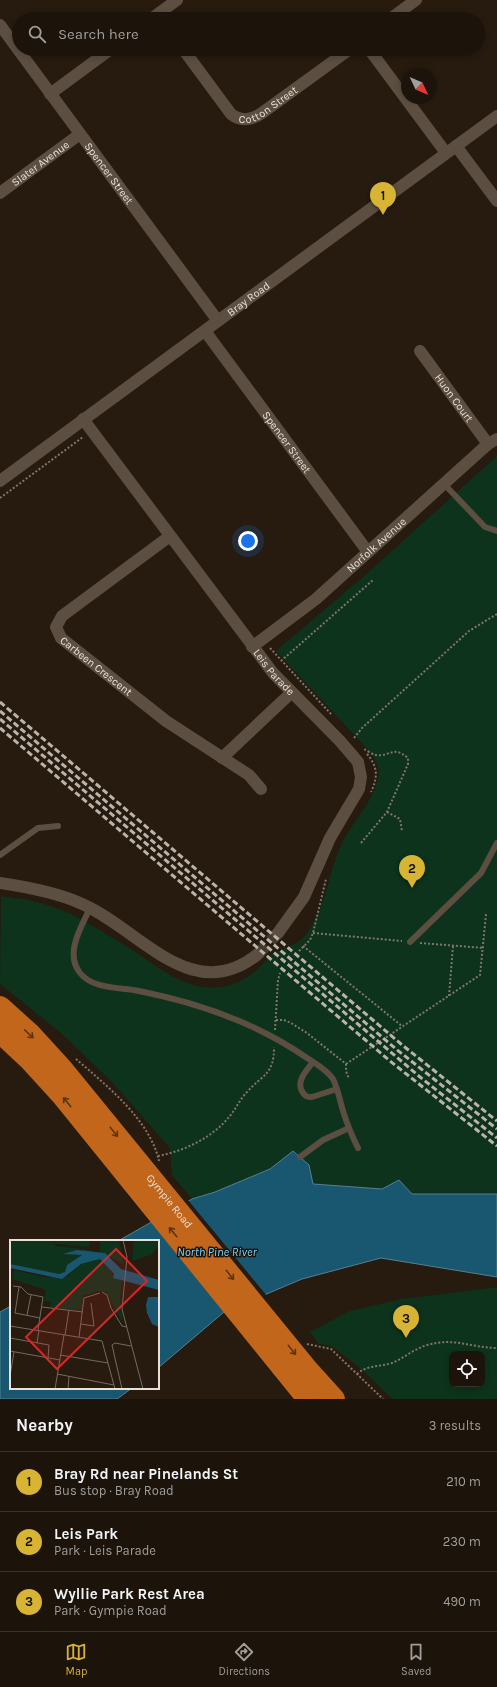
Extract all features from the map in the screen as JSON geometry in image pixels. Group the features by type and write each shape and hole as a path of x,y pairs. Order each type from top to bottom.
{"highway":[{"name":"Gympie Road","path":"0,1007 30,1034 62,1069 153,1194 268,1336 308,1399"},
{"name":"Gympie Road","path":"0,1032 48,1080 153,1194"},
{"name":"Gympie Road","path":"268,1336 334,1399"}],"street":[{"path":"163,12 177,0"},
{"path":"400,12 416,0"},
{"name":"Spencer Street","path":"0,25 12,42"},
{"name":"Spencer Street","path":"22,56 218,321"},
{"path":"50,94 102,56"},
{"name":"Cotton Street","path":"188,56 231,114 237,118 248,120 262,113 340,56"},
{"path":"374,56 446,153"},
{"name":"Bray Road","path":"0,481 497,116"},
{"name":"Slater Avenue","path":"0,193 80,134"},
{"path":"456,146 497,201"},
{"name":"Spencer Street","path":"205,331 368,552"},
{"name":"Huon Court","path":"420,351 492,442"},
{"name":"Leis Parade","path":"83,419 252,647 291,693 353,755 358,762 361,777 359,789 330,838 304,897 278,933"},
{"name":"Norfolk Avenue","path":"252,647 316,599 492,442"},
{"name":"Carbeen Crescent","path":"170,536 62,616 56,628 61,638 160,717 249,775 261,789"},
{"path":"222,758 291,693"},
{"path":"0,883 50,892 69,898 110,919 160,954 186,968 198,972 227,972 246,963 258,954"}],"lane":[{"path":"444,484 485,527 497,531"},
{"path":"0,855 38,828 58,826"},
{"path":"410,942 480,873 497,843"},
{"path":"90,908 77,937 74,951 76,967 85,978 101,985 138,990 218,1012 261,1030 290,1046 329,1075 337,1089 349,1128 358,1148"},
{"path":"313,1062 300,1081 300,1087 304,1094 308,1097 312,1097 337,1089"},
{"path":"300,1157 323,1140 349,1128"}],"path":[{"path":"0,498 80,439 93,432"},
{"path":"280,661 373,580"},
{"path":"354,738 362,728 468,631 497,614"},
{"path":"265,638 270,641 270,648 280,661 333,716"},
{"path":"349,733 364,749 374,763 376,771 375,783 368,797"},
{"path":"361,843 387,812 408,764 408,758 402,752 390,752 377,755 364,749"},
{"path":"387,812 400,819 402,831"},
{"path":"299,951 313,933 326,877"},
{"path":"346,1064 480,975 484,948 486,914"},
{"path":"313,933 484,948"},
{"path":"303,946 402,1026"},
{"path":"448,996 453,946"},
{"path":"275,1030 278,980 280,974"},
{"path":"276,1020 291,1022 307,1032 346,1064"},
{"path":"158,1156 183,1150 222,1124 246,1092 270,1070 273,1062 274,1044"},
{"path":"346,1064 346,1071 349,1079"},
{"path":"357,1374 365,1368 391,1363 415,1349 436,1342 455,1341 483,1347 497,1348"},
{"path":"304,1342 314,1346 331,1349 383,1399"}],"green space":[{"path":"497,456 497,1194 412,1194 399,1181 382,1189 313,1184 309,1165 293,1151 270,1169 215,1192 192,1199 172,1175 170,1148 112,1082 61,1033 0,984 1,896 36,902 71,914 94,926 175,978 199,986 226,986 239,982 255,972 273,954 301,940 312,925 318,913 340,846 373,793 379,775 377,763 368,750 276,651 371,570"},
{"path":"497,1288 497,1399 394,1399 360,1368 332,1346 319,1344 310,1332 350,1311 402,1299"}],"water":[{"name":"North Pine River","path":"293,1151 309,1165 313,1184 382,1189 399,1180 412,1194 497,1194 497,1277 381,1258 302,1279 224,1312 159,1367 159,1240 120,1240 192,1199 215,1192 270,1169"},
{"path":"10,1307 10,1389 131,1389 117,1399 0,1399 0,1312"}],"pier":[{"path":"188,1200 267,1296 245,1306 168,1210"}],"tunnel":[{"path":"258,954 278,933"}],"railway":[{"path":"0,702 401,1044 497,1121"},
{"path":"0,711 396,1049 497,1129"},
{"path":"0,719 420,1077 497,1138"},
{"path":"0,728 390,1061 497,1146"}],"place":[{"name":"Bray Rd near Pinelands St","path":"383,215"},
{"name":"Leis Park","path":"412,888"},
{"name":"Wyllie Park Rest Area","path":"406,1338"}]}
